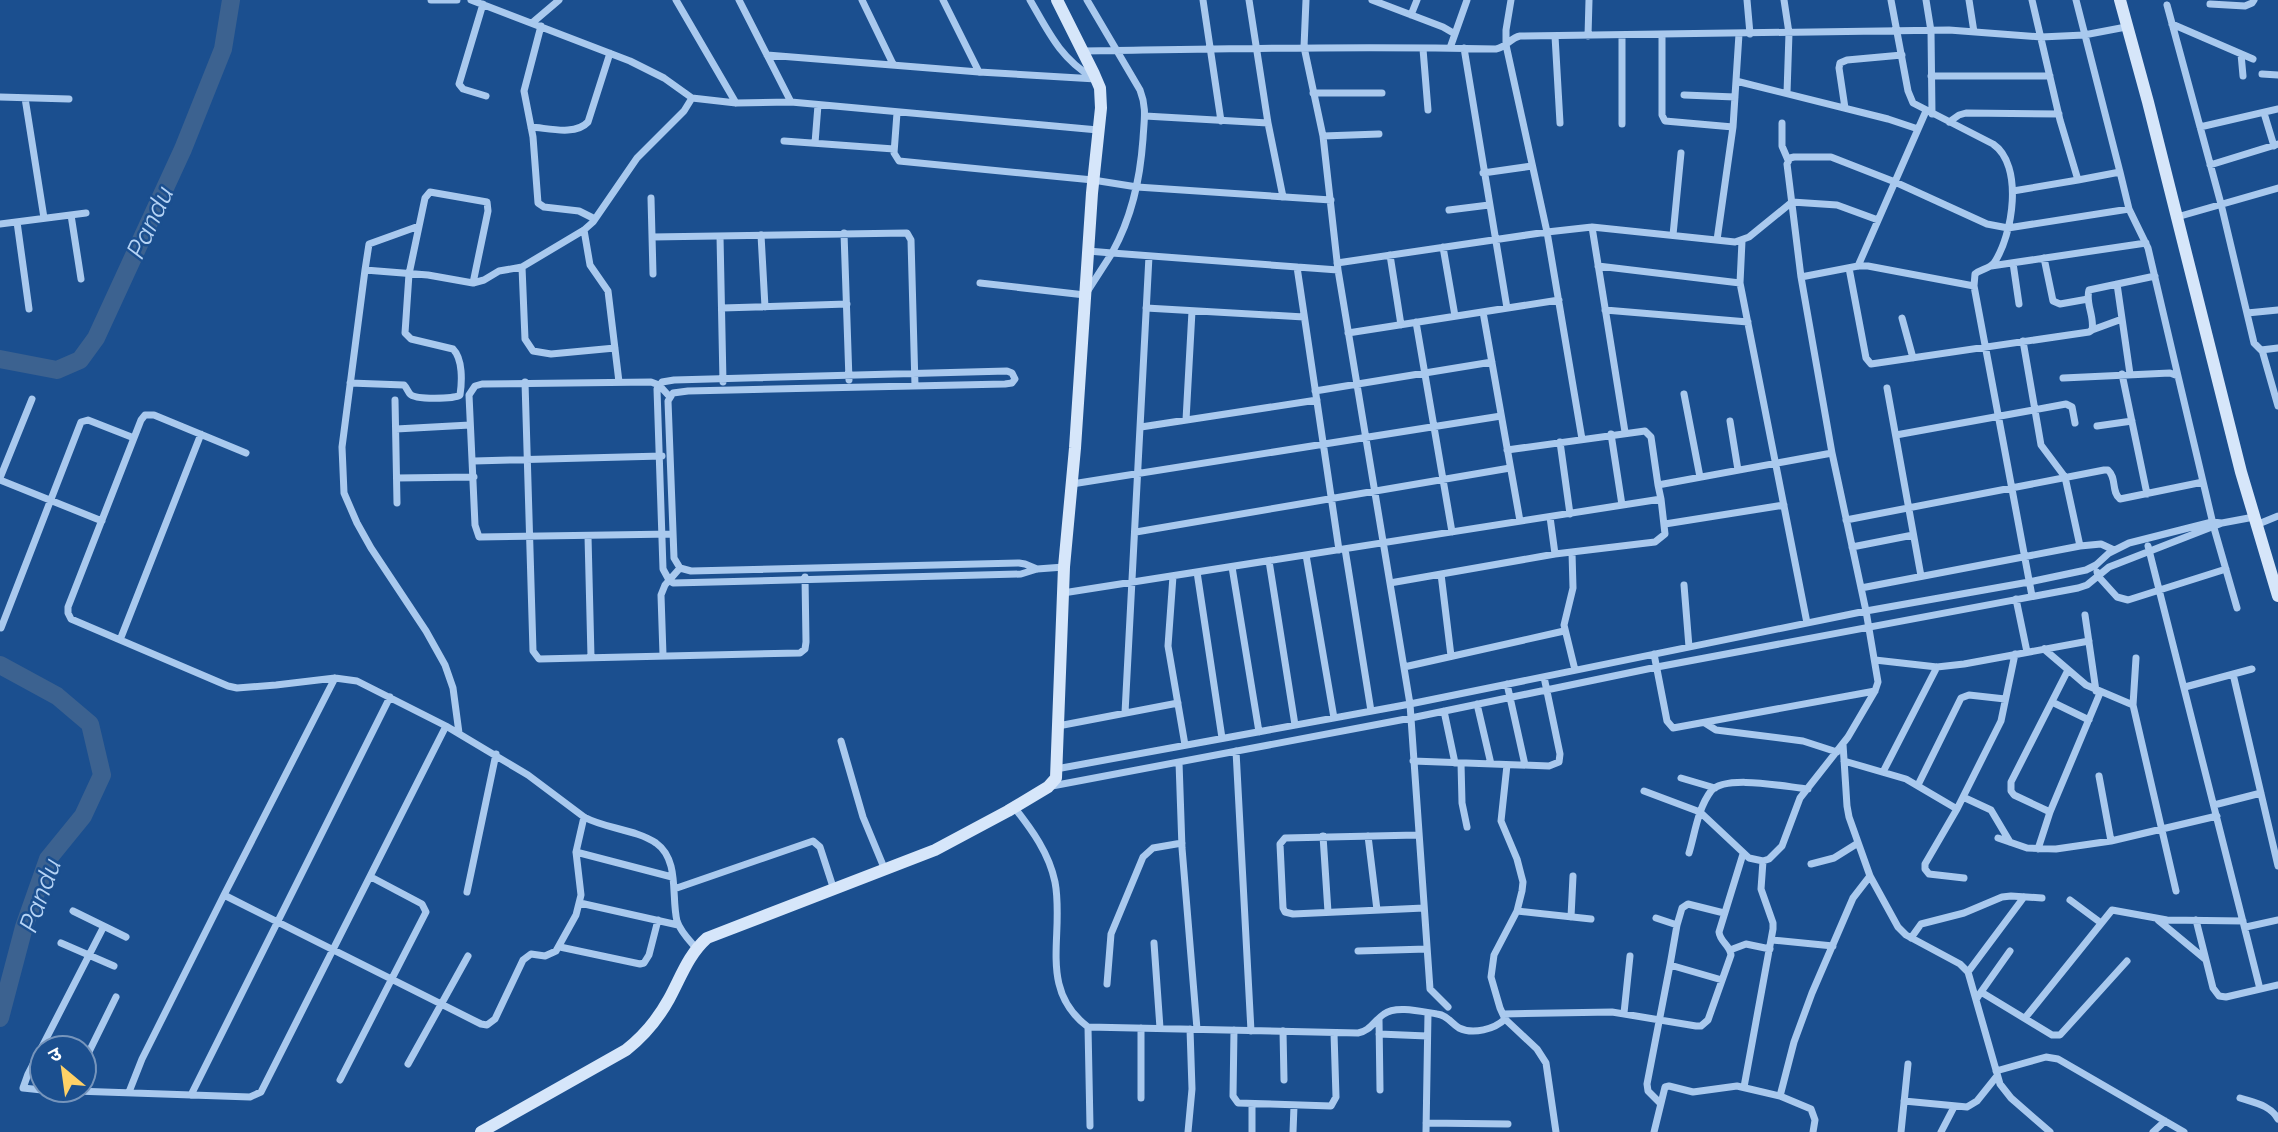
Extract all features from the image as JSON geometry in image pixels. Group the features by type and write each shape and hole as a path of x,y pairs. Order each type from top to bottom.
{"street":[{"path":"431,0 457,0"},
{"path":"532,23 559,0"},
{"path":"676,0 736,103"},
{"path":"740,0 791,102"},
{"path":"862,0 893,64"},
{"path":"943,0 979,72"},
{"path":"1030,0 1058,49 1078,69 1096,79"},
{"path":"1085,295 1112,253 1134,203 1140,173 1145,116 1140,90 1087,0"},
{"path":"1203,0 1221,121"},
{"path":"1249,0 1268,123 1283,197"},
{"path":"1306,0 1304,47 1323,136 1348,333 1410,704 1417,835 1430,989 1448,1007"},
{"path":"1372,0 1455,33"},
{"path":"1411,15 1417,0"},
{"path":"1450,48 1467,0"},
{"path":"1511,0 1506,30 1507,45 1547,232 1581,439"},
{"path":"1588,36 1590,0"},
{"path":"1747,0 1750,34"},
{"path":"1784,0 1789,33 1787,93"},
{"path":"1891,0 1913,103 1993,144 2007,159 2013,191 2008,228 1991,267"},
{"path":"1858,266 1918,129 1929,112 1931,31 1926,0"},
{"path":"1969,0 1974,32"},
{"path":"2032,0 2078,180"},
{"path":"2076,0 2129,209 2146,243 2155,276 2213,525 2237,608"},
{"path":"2120,0 2255,521 2278,596"},
{"path":"2210,4 2245,6 2252,4 2254,0"},
{"path":"486,96 463,89 459,84 477,1 611,53 664,78 692,98 736,103 791,102 1098,130"},
{"path":"481,1132 626,1050 643,1036 668,1000 696,948 714,935 935,850 1048,787 1056,778 1064,567 1093,180 1101,108 1100,88 1059,1"},
{"path":"2167,5 2255,343 2257,348 2262,350 2278,348"},
{"path":"2172,24 2253,59"},
{"path":"541,26 524,85 538,203 544,207 579,211 595,219"},
{"path":"1083,51 1257,50 1304,47 1496,49 1507,45 1514,37 1555,36 1931,31 2042,37 2087,35 2126,27"},
{"path":"1717,240 1733,127 1739,34"},
{"path":"1662,35 1662,115 1665,121 1733,127"},
{"path":"1555,36 1560,123"},
{"path":"1622,36 1622,124"},
{"path":"1464,48 1507,308"},
{"path":"1423,49 1428,110"},
{"path":"531,127 575,130 584,127 611,53"},
{"path":"2241,54 2243,76"},
{"path":"767,55 1096,79"},
{"path":"1845,108 1840,63 1902,55"},
{"path":"2262,74 2278,75"},
{"path":"1931,76 2050,76"},
{"path":"1736,81 1918,129"},
{"path":"1313,93 1382,93"},
{"path":"1684,95 1735,97"},
{"path":"0,97 69,99"},
{"path":"26,98 44,218"},
{"path":"365,271 473,283 499,271 522,267 584,230 595,219 638,158 684,111 692,98"},
{"path":"815,143 818,105"},
{"path":"2200,127 2278,109"},
{"path":"897,113 894,149 899,161 1138,187 1331,200"},
{"path":"1949,122 1966,113 2059,114"},
{"path":"2210,165 2276,145 2264,113"},
{"path":"1145,116 1268,123"},
{"path":"1644,790 1700,812 1743,854 1763,861 1774,855 1782,846 1797,805 1843,744 1878,682 1866,611 1832,453 1801,276 1788,160 1782,146 1782,123"},
{"path":"1323,136 1379,134"},
{"path":"784,141 894,149"},
{"path":"1673,235 1681,153"},
{"path":"1788,160 1794,157 1831,157 1895,182 1987,224 2008,228 2129,209"},
{"path":"1483,173 1532,166"},
{"path":"2013,191 2120,172"},
{"path":"2176,217 2278,188"},
{"path":"350,383 404,385 409,394 416,397 454,398 460,395 459,358 456,352 411,339 405,333 409,274 425,198 430,192 487,202 488,211 473,283"},
{"path":"651,198 653,275"},
{"path":"1088,251 1297,267 1338,267 1390,255 1592,228 1742,241 1791,202 1837,205 1878,220"},
{"path":"1449,210 1489,205"},
{"path":"0,224 86,213"},
{"path":"71,215 81,279"},
{"path":"17,222 29,309"},
{"path":"419,226 369,244 342,447 344,493 371,548 446,665 453,688 459,733"},
{"path":"1592,228 1625,432"},
{"path":"584,230 590,265 608,292 619,382"},
{"path":"652,237 902,232 910,236 915,386"},
{"path":"844,233 850,387"},
{"path":"761,235 765,307"},
{"path":"720,236 723,390"},
{"path":"1742,241 1740,283 1807,623"},
{"path":"2032,596 1974,286 1975,274 1991,267 2013,263 2146,243"},
{"path":"1443,247 1455,316"},
{"path":"1390,255 1401,325"},
{"path":"1125,713 1149,256"},
{"path":"2044,258 2053,301 2060,304 2088,299"},
{"path":"2013,263 2020,304"},
{"path":"1598,266 1740,283"},
{"path":"1801,276 1868,266 1974,286"},
{"path":"522,267 525,339 529,348 538,353 551,354 615,348"},
{"path":"1297,267 1331,498 1371,711"},
{"path":"1849,268 1867,362 1875,364 2092,330 2122,319"},
{"path":"2092,330 2094,323 2088,299 2089,290 2155,276"},
{"path":"980,284 1085,295"},
{"path":"2117,284 2132,421 2147,494"},
{"path":"1348,333 1559,300"},
{"path":"722,308 847,304"},
{"path":"1146,308 1304,317"},
{"path":"1186,420 1192,310"},
{"path":"1605,310 1748,322"},
{"path":"2247,313 2278,310"},
{"path":"1483,312 1520,521"},
{"path":"1902,318 1913,358"},
{"path":"1416,322 1452,532"},
{"path":"2024,341 2041,445 2065,477 2080,546"},
{"path":"2262,350 2278,405"},
{"path":"1315,391 1492,362"},
{"path":"669,396 678,391 1005,384 1012,383 1015,379 1012,373 1007,371 667,381 659,385 656,393 663,569 668,580 681,584 1021,574 1037,569 1064,567"},
{"path":"2063,378 2170,373 2178,376"},
{"path":"525,382 535,656 545,660 800,653 805,649 806,642 805,569"},
{"path":"673,534 480,537 475,525 469,394 471,389 482,384 525,382 651,382 659,385 669,396 674,558 680,568 691,572 1018,563 1037,569"},
{"path":"1887,388 1921,576"},
{"path":"1684,394 1700,477"},
{"path":"32,399 0,479 102,521"},
{"path":"395,400 397,503"},
{"path":"1141,426 1317,400"},
{"path":"1896,435 2070,405 2075,423"},
{"path":"246,453 150,414 141,420 68,607 71,619 237,688 335,678 357,681 446,726 496,754 584,817 655,842 667,856 678,925 696,948"},
{"path":"1072,484 1501,416"},
{"path":"1,628 81,422 88,420 134,438"},
{"path":"1730,421 1738,470"},
{"path":"2097,426 2132,421"},
{"path":"396,429 470,425"},
{"path":"1390,583 1555,554 1655,542 1665,534 1649,433 1641,430 1507,450"},
{"path":"120,640 201,434"},
{"path":"1611,434 1622,505"},
{"path":"1560,442 1570,514"},
{"path":"1658,485 1832,453"},
{"path":"474,461 671,457"},
{"path":"1136,532 1510,468"},
{"path":"1846,520 2108,470 2113,475 2117,497 2125,499 2203,482"},
{"path":"397,478 474,477"},
{"path":"1063,593 1661,499"},
{"path":"1665,524 1784,505"},
{"path":"1056,769 1410,704 1866,611 2029,582 2086,569 2096,565 2115,550 2146,538 2238,520 2255,521 2278,516"},
{"path":"1550,517 1555,554"},
{"path":"1048,787 2087,585 2109,566 2213,525"},
{"path":"1852,547 1913,535"},
{"path":"588,536 591,657"},
{"path":"2146,538 2260,989"},
{"path":"1861,588 2080,546 2101,544 2115,550"},
{"path":"1572,552 1573,588 1564,619 1564,631 1575,670"},
{"path":"1306,555 1335,718"},
{"path":"1269,561 1295,725"},
{"path":"2096,565 2098,576 2118,597 2128,600 2226,569"},
{"path":"1232,567 1259,732"},
{"path":"663,655 661,595 668,580 680,568"},
{"path":"1197,572 1222,738"},
{"path":"1441,574 1451,656"},
{"path":"1173,576 1168,646 1185,745"},
{"path":"1684,585 1689,647"},
{"path":"2015,599 2026,652"},
{"path":"2038,849 2050,811 2089,720 2098,692 2085,615"},
{"path":"1822,620 1825,636"},
{"path":"1404,667 1564,631"},
{"path":"1740,637 1743,651"},
{"path":"1875,660 1937,667 2089,641"},
{"path":"1699,645 1701,659"},
{"path":"2044,649 2098,692 2133,705"},
{"path":"1654,654 1669,726 1678,728 1875,691"},
{"path":"1964,878 1929,874 1925,864 1957,809 1997,730 2015,654"},
{"path":"2136,658 2133,705 2176,891"},
{"path":"1883,772 1937,667"},
{"path":"2185,687 2252,669"},
{"path":"2050,811 2014,795 2011,787 2068,670"},
{"path":"2233,674 2278,866"},
{"path":"1413,761 1549,766 1555,764 1561,759 1544,677"},
{"path":"129,1092 142,1059 335,678"},
{"path":"1507,684 1525,765"},
{"path":"1918,785 1961,698 1969,695 2006,699"},
{"path":"191,1095 390,697"},
{"path":"2052,702 2089,720"},
{"path":"1058,726 1178,703"},
{"path":"1477,704 1490,764"},
{"path":"1444,711 1458,763 1467,827"},
{"path":"1705,723 1716,730 1803,741 1837,752"},
{"path":"98,1091 250,1097 261,1092 446,726"},
{"path":"841,741 863,817 885,870"},
{"path":"1843,744 1847,806 1870,876 1898,927 1911,938 1960,964 1968,972 1979,995 1997,1074 2005,1091 2050,1132"},
{"path":"1236,751 1251,1031"},
{"path":"467,892 496,754"},
{"path":"1844,761 1918,785 1957,809"},
{"path":"1179,762 1193,1029 1188,1132"},
{"path":"1507,765 1501,821 1523,882 1517,911 1499,943 1492,965 1493,988 1504,1017 1537,1049 1546,1063 1556,1132"},
{"path":"2099,776 2111,841"},
{"path":"1681,778 1715,788"},
{"path":"1689,853 1700,812 1715,788 1731,782 1808,789"},
{"path":"2214,805 2261,793"},
{"path":"1963,797 1991,810 2010,842"},
{"path":"1014,807 1032,830 1054,879 1057,898 1057,978 1060,991 1069,1010 1088,1027 1364,1032 1388,1011 1396,1010 1443,1015 1458,1027 1472,1030 1495,1027 1504,1017 1603,1012 1624,1013 1696,1026 1704,1024 1708,1020 1731,955 1719,932 1743,854"},
{"path":"1998,838 2038,849 2056,849 2111,841 2217,816"},
{"path":"224,895 487,1025 495,1019 526,956 550,955 560,947 580,903 576,852 584,817"},
{"path":"1417,835 1291,836 1282,840 1283,908 1288,914 1424,908"},
{"path":"1323,836 1328,912"},
{"path":"1368,836 1377,910"},
{"path":"674,889 813,841 820,847 834,890"},
{"path":"1107,984 1111,934 1143,857 1153,848 1182,842"},
{"path":"1811,864 1834,858 1858,844"},
{"path":"576,852 672,877"},
{"path":"1744,1087 1773,923 1760,889 1763,861"},
{"path":"1572,917 1573,876"},
{"path":"1780,1096 1803,1015 1853,898 1870,876"},
{"path":"340,1080 426,912 422,904 371,877"},
{"path":"1911,938 1917,926 1925,922 1964,913 2002,897 2042,898"},
{"path":"1968,972 2024,897"},
{"path":"2070,900 2101,923"},
{"path":"580,903 678,925"},
{"path":"1660,1103 1648,1091 1647,1084 1682,908 1688,904 1724,913"},
{"path":"2025,1018 2112,910 2157,919 2245,924 2278,920"},
{"path":"74,911 126,937"},
{"path":"1517,911 1591,919"},
{"path":"1656,918 1678,925"},
{"path":"2157,919 2206,960"},
{"path":"560,947 644,963 649,956 658,920"},
{"path":"2196,920 2213,988 2219,996 2226,997 2278,985"},
{"path":"49,1034 104,926"},
{"path":"61,943 114,966"},
{"path":"1154,943 1160,1028"},
{"path":"1730,950 1746,944 1833,946"},
{"path":"1358,951 1427,949"},
{"path":"1979,995 2010,951"},
{"path":"408,1064 468,956"},
{"path":"1624,1013 1630,956"},
{"path":"1979,995 2052,1035 2060,1035 2127,961"},
{"path":"1670,965 1722,980"},
{"path":"98,1034 116,997"},
{"path":"1426,1132 1427,1013"},
{"path":"1379,1018 1380,1090"},
{"path":"1088,1027 1090,1126"},
{"path":"1141,1098 1142,1028"},
{"path":"1234,1030 1233,1096 1238,1103 1252,1105 1326,1107 1334,1102 1334,1033"},
{"path":"1283,1031 1284,1080"},
{"path":"1379,1034 1427,1036"},
{"path":"1904,1101 1963,1108 1972,1105 1997,1074 2052,1057 2184,1132"},
{"path":"1901,1132 1908,1064"},
{"path":"28,1074 23,1088 28,1088"},
{"path":"1654,1132 1663,1089 1669,1086 1693,1091 1728,1086 1780,1096 1811,1109 1815,1120 1813,1132"},
{"path":"2240,1098 2267,1107 2278,1119"},
{"path":"1252,1105 1252,1132"},
{"path":"1293,1132 1294,1106"},
{"path":"1941,1132 1955,1107"},
{"path":"2153,1132 2165,1121"},
{"path":"1426,1123 1507,1124"}],"waterway":[{"name":"Pandu","path":"0,359 57,370 80,360 96,338 183,149 223,49 231,0"},
{"name":"Pandu","path":"0,665 57,696 90,724 102,775 83,816 48,859 24,927 0,1018"}]}
